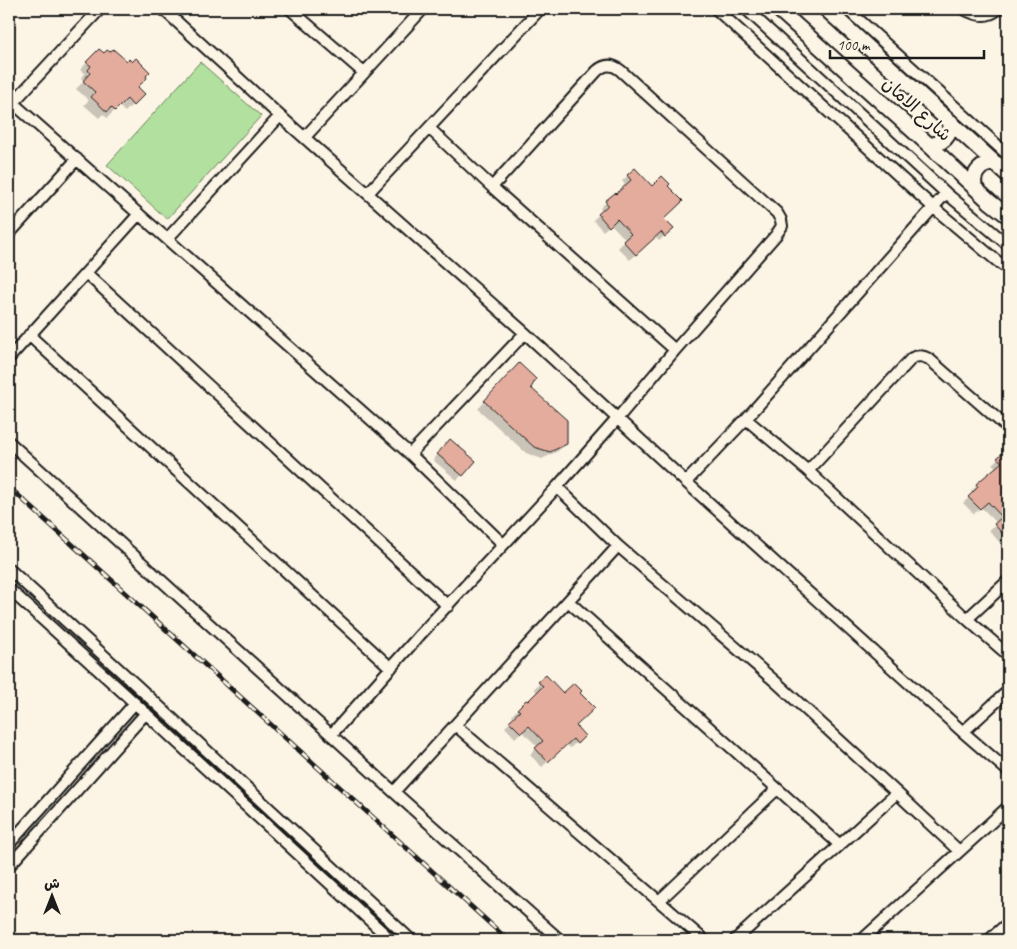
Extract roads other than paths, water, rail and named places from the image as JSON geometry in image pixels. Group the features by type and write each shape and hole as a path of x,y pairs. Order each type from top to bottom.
{"street":[{"path":"100,9 11,106 77,159 410,454 504,544"},
{"path":"163,9 280,116 525,333 686,482 1008,771"},
{"path":"290,9 364,73"},
{"path":"305,137 423,9"},
{"path":"368,193 540,9"},
{"path":"716,9 934,208 1008,269"},
{"path":"746,9 946,193 1008,245"},
{"name":"شارع الامان","path":"778,9 1008,216"},
{"name":"شارع الامان","path":"826,9 1008,175"},
{"path":"846,9 1008,155"},
{"path":"964,9 974,14 985,16 998,9"},
{"path":"331,735 618,419 782,226 777,213 620,70 615,66 608,65 602,67 492,188"},
{"path":"167,239 280,116"},
{"path":"929,145 938,144 945,139 950,131 951,122"},
{"path":"429,128 492,188 675,350"},
{"path":"9,234 77,159"},
{"path":"975,188 976,172 987,164 997,164"},
{"path":"686,482 746,419 946,193"},
{"path":"9,358 139,214"},
{"path":"86,273 448,606"},
{"path":"410,454 525,333"},
{"path":"30,335 391,668"},
{"path":"808,471 912,358 916,356 929,359 1002,423 1008,426"},
{"path":"746,419 808,471 1008,655"},
{"path":"9,442 394,792 560,940"},
{"path":"557,487 618,546 777,683 959,852"},
{"path":"394,792 618,546"},
{"path":"9,569 411,940"},
{"path":"967,619 1008,581"},
{"path":"9,589 391,940"},
{"path":"568,601 840,845"},
{"path":"126,695 136,685"},
{"path":"963,732 1008,691"},
{"path":"9,844 134,703"},
{"path":"9,866 146,713"},
{"path":"455,725 704,940"},
{"path":"659,901 777,789"},
{"path":"735,940 897,793"},
{"path":"862,940 1008,807"},
{"path":"989,940 1008,923"}],"railway":[{"path":"9,487 508,940"}]}
